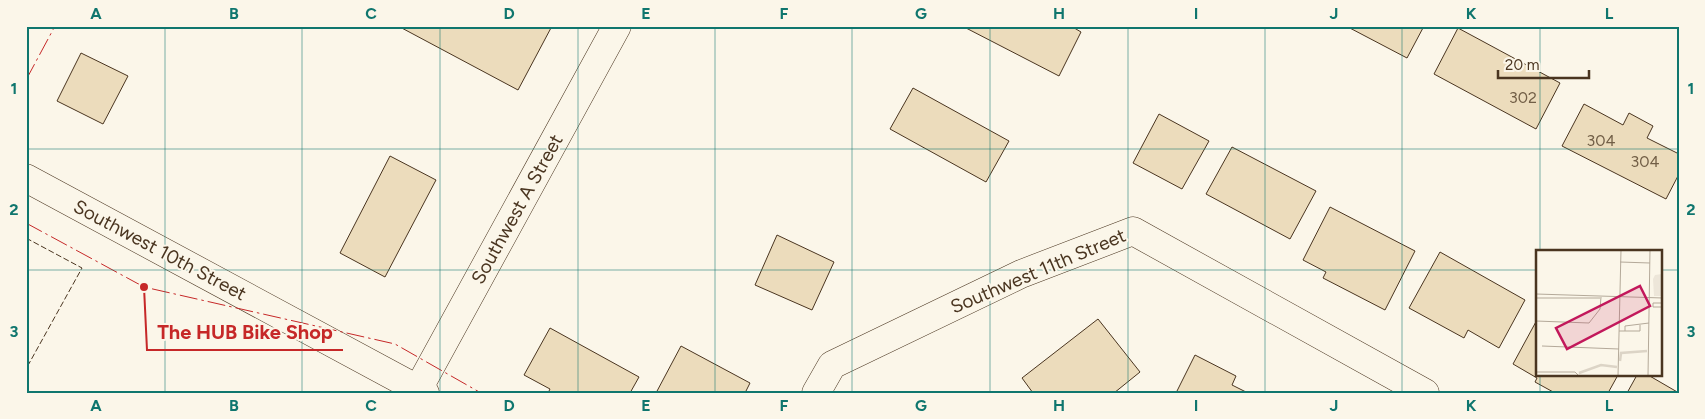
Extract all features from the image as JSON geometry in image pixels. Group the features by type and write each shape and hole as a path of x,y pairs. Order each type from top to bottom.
{"street":[{"name":"Southwest A Street","path":"420,392 617,26"},
{"name":"Southwest 10th Street","path":"26,178 420,392"},
{"name":"Southwest 11th Street","path":"816,393 832,365 1021,274 1133,231 1425,393"}],"building":[{"path":"398,26 552,26 518,90"},
{"path":"968,26 1071,26 1081,32 1059,76 966,28"},
{"path":"1346,26 1424,26 1407,58"},
{"path":"1458,28 1560,83 1536,129 1434,74"},
{"path":"81,53 128,76 103,124 57,101"},
{"path":"913,88 1009,141 986,182 890,129"},
{"path":"1584,104 1623,125 1629,113 1653,126 1647,138 1679,154 1679,174 1666,199 1562,146"},
{"path":"1159,114 1209,141 1182,189 1133,163"},
{"path":"1232,147 1316,191 1290,239 1206,194"},
{"path":"390,156 436,180 385,277 340,253"},
{"path":"1330,207 1415,251 1385,310 1323,278 1326,272 1303,260"},
{"path":"777,235 834,262 812,310 755,285"},
{"path":"1440,252 1525,300 1499,348 1468,330 1464,338 1409,308"},
{"path":"1098,319 1140,372 1114,393 1033,393 1022,378"},
{"path":"1536,322 1536,376 1617,376 1608,393 1555,393 1535,382 1537,378 1513,364"},
{"path":"550,328 639,377 630,393 548,393 550,389 524,375"},
{"path":"681,346 750,383 745,393 656,393"},
{"path":"1195,355 1236,376 1232,385 1248,393 1176,393"},
{"path":"1636,376 1650,376 1679,393 1627,393"}],"fence":[{"path":"26,238 82,268 26,369"}],"power":[{"path":"26,80 55,26"},
{"path":"26,223 144,287 395,344 481,393"}],"place":[{"name":"The HUB Bike Shop","path":"144,287"}]}
